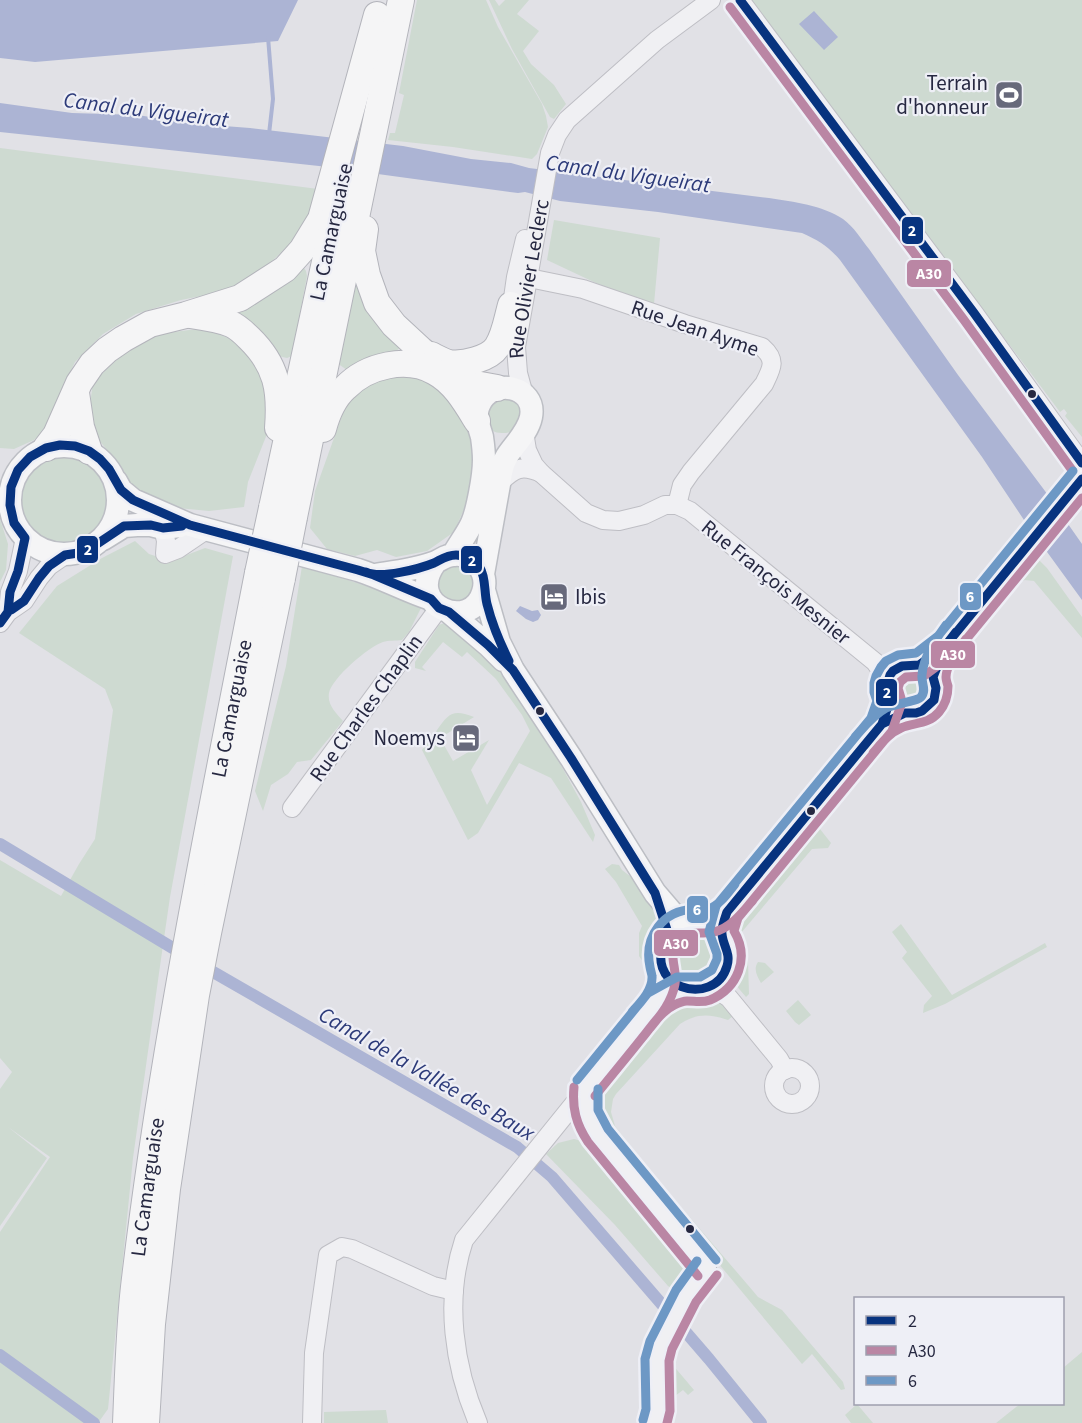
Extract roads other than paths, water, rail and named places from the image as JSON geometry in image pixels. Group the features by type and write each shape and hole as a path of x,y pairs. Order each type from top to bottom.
{"highway":[{"path":"389,7 351,185 367,275 376,303 394,325 421,350 457,379 497,388"},
{"path":"46,448 56,435 80,383 92,364 107,350 150,324 240,298 285,269 302,250 321,219 351,185 363,130"},
{"name":"La Camarguaise","path":"126,1423 134,1289 156,1127 187,990 351,185"},
{"path":"421,350 450,363 477,360 494,351 499,344 511,305"},
{"path":"186,315 209,318 233,325 262,350 273,372 280,398 273,459 283,512"},
{"path":"283,512 309,488 325,422 333,404 344,388 365,374 381,367 397,364 410,364 435,371 452,385 477,421"},
{"path":"76,393 81,427 89,451"},
{"name":"La Camarguaise","path":"146,1423 152,1324 187,990"},
{"path":"161,1423 160,1383 167,1189"}],"main road":[{"name":"Rue Olivier Leclerc","path":"477,421 480,402 487,393 497,388 506,387 524,395 531,411 524,432 505,458 483,582"},
{"path":"477,421 482,435 484,462 479,497 472,523 444,559 429,571 427,590 440,606 488,645 513,670"},
{"path":"198,528 124,526 91,548 78,553 65,555 50,553 36,547 25,538 14,523 10,505 11,487 18,470 30,457 46,448 60,445 75,446 89,451 100,459 109,469 121,490 133,500 198,528 374,575 458,613 474,606 480,599 483,582"},
{"path":"926,671 1082,479"},
{"path":"102,540 112,527 117,513 119,497 116,481"},
{"path":"374,575 415,568 462,555 471,559 478,566 500,642 513,670 571,758 654,893 673,914 701,924 727,943 729,962 721,987 697,990 682,988 672,982 665,973 660,953 662,942 701,924 882,724 890,685 907,664 926,671 936,688 934,700 922,711 916,713 890,685"}],"street":[{"path":"541,206 549,162 557,135 567,120 657,40 711,0"},
{"path":"740,0 1082,463"},
{"name":"Rue Olivier Leclerc","path":"524,395 518,373 517,339 541,206"},
{"name":"Rue Olivier Leclerc","path":"497,388 506,371 511,305 522,246 531,220 541,206"},
{"name":"Rue Jean Ayme","path":"530,270 545,267 583,289 685,324 762,347 768,352 772,359 772,370 764,384 691,472 682,485 677,505"},
{"path":"524,432 527,450 534,465 586,513 603,520 620,521 644,515 665,505 677,505"},
{"path":"499,483 518,469 532,469 541,472"},
{"name":"Rue François Mesnier","path":"677,505 690,511 890,685"},
{"path":"4,617 25,538"},
{"path":"4,617 24,601 49,566 65,555"},
{"name":"Rue Charles Chaplin","path":"292,808 440,606"},
{"path":"478,1423 469,1401 458,1360 454,1332 457,1259 464,1240 656,1002 665,973"},
{"path":"721,987 779,1059 785,1070"},
{"path":"656,1002 682,988"},
{"path":"586,1088 585,1109 590,1124 598,1136 707,1268 686,1296 661,1345 657,1359 658,1410 655,1423"},
{"path":"548,1135 564,1128 576,1128 585,1129 598,1136"},
{"path":"312,1423 314,1353 328,1256 342,1247 352,1249 434,1286 454,1291"}],"water":[{"path":"0,0 298,0 278,41 35,62 0,58"},
{"path":"814,11 838,37 824,50 799,24"},
{"path":"0,103 72,113 138,115 185,123 250,128 403,146 471,159 511,163 529,168 769,198 817,207 835,214 851,226 869,249 1082,544 1082,600 840,260 822,244 802,233 658,212 560,201 525,192 518,193 319,166 0,132"},
{"path":"520,606 532,611 538,610 541,615 533,622 526,619 516,611"}],"waterway":[{"path":"268,37 273,99 269,134"},
{"name":"Canal de la Vallée des Baux","path":"0,844 186,956"},
{"name":"Canal de la Vallée des Baux","path":"201,965 517,1147 552,1177 709,1359 761,1423"},
{"path":"0,1355 94,1423"}],"place":[{"name":"Terrain d'honneur","path":"1009,95"},
{"name":"Ibis","path":"554,597"},
{"name":"Noemys","path":"466,738"}],"water label":[{"name":"Canal du Vigueirat","path":"146,109"},
{"name":"Canal du Vigueirat","path":"628,173"}]}
